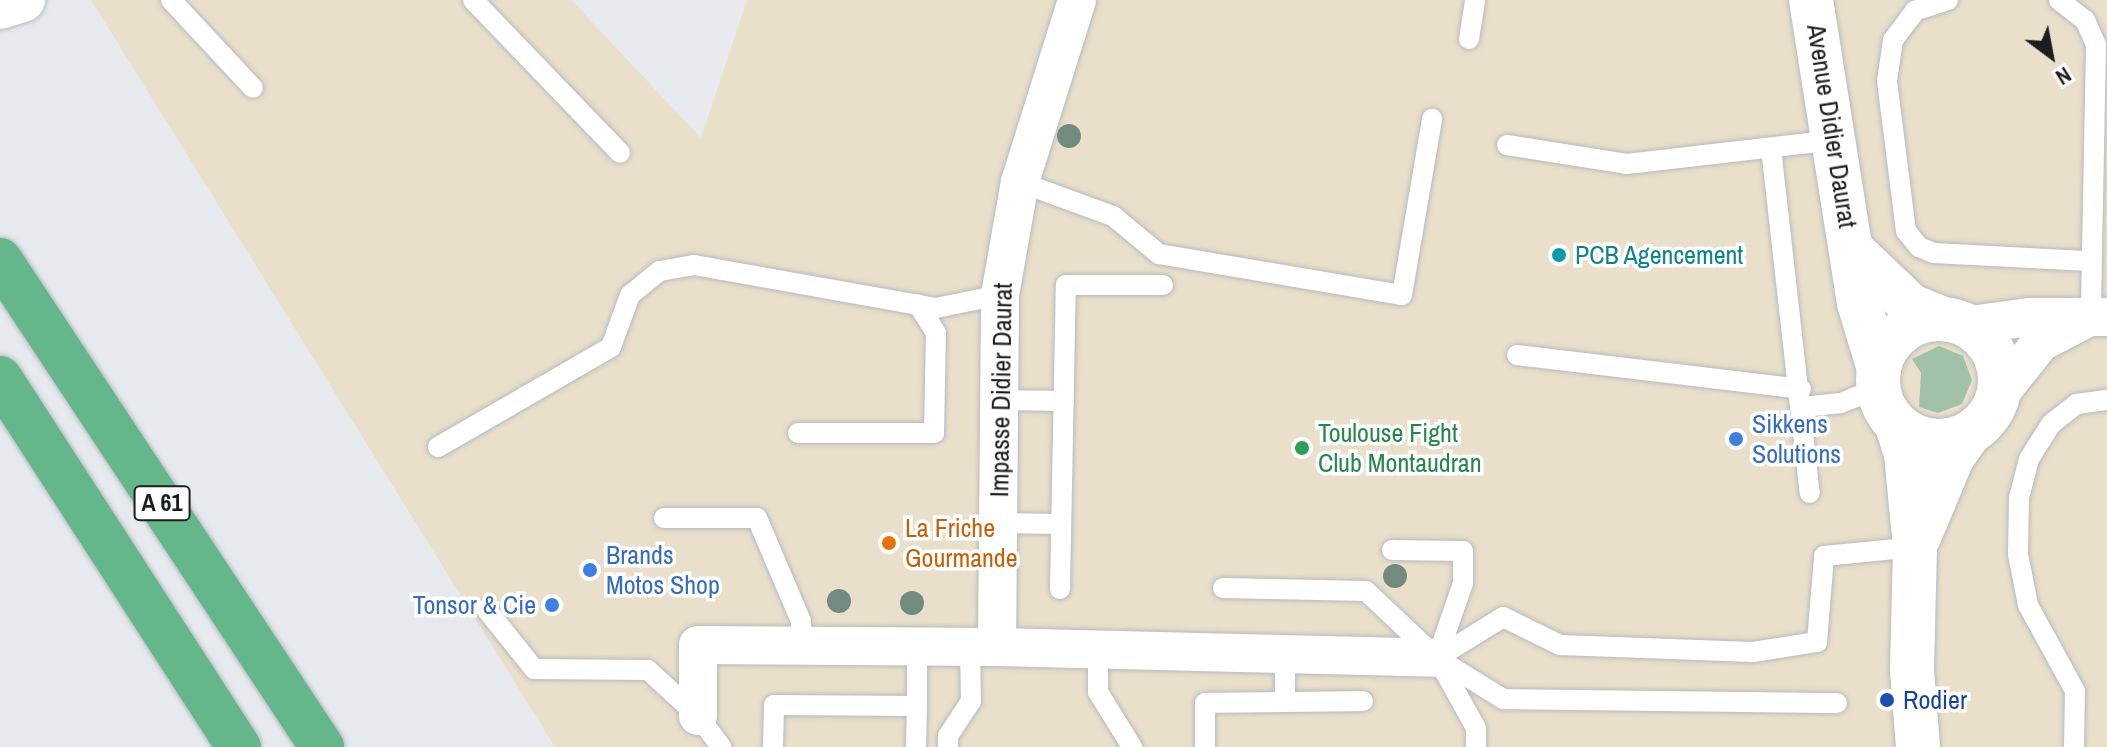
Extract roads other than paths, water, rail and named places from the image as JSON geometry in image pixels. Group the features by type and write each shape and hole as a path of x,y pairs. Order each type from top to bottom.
{"highway":[{"name":"A 61","path":"0,260 322,747"},
{"name":"A 61","path":"1,380 239,747"}],"main road":[{"path":"0,7 23,0"},
{"name":"Avenue Didier Daurat","path":"1811,0 1859,303 1906,454 1915,547 1912,671 1918,747"},
{"name":"Avenue Didier Daurat","path":"1853,251 1911,306 1954,321"},
{"path":"1954,321 1997,356 1998,396 1969,434 1932,442 1885,394 1899,332 1954,321"},
{"name":"Avenue Didier Daurat","path":"1915,547 1952,458 1969,434"}],"street":[{"name":"Impasse Didier Daurat","path":"983,647 998,523 1000,295 1020,182 1077,0"},
{"path":"1954,321 2099,317"},
{"path":"1998,396 2041,342 2099,317"},
{"path":"698,716 698,645 1098,649 1437,658"}],"lane":[{"path":"171,0 253,88"},
{"path":"473,0 620,153"},
{"path":"1469,39 1475,0"},
{"path":"1948,0 1915,11 1893,40 1887,81 1906,231 1919,247 1934,253 2089,261"},
{"path":"2059,0 2085,20 2096,45 2089,261 2099,317"},
{"path":"1020,182 1113,216 1159,254 1402,295 1432,119"},
{"path":"1507,145 1627,164 1833,140"},
{"path":"1771,148 1802,398 1810,493"},
{"path":"438,447 611,347 630,295 660,271 694,265 936,308 1000,295"},
{"path":"1060,589 1066,285 1163,285"},
{"path":"798,433 934,433 936,333 918,304"},
{"path":"1517,355 1841,403 1885,394"},
{"path":"999,400 1064,401"},
{"path":"2074,747 2075,691 2028,605 2018,554 2019,498 2029,459 2051,424 2077,404 2107,400"},
{"path":"664,518 757,518 801,621 801,646"},
{"path":"998,523 1061,524"},
{"path":"1437,658 1503,617 1560,645 1753,652 1817,642 1824,556 1915,547"},
{"path":"1392,550 1463,551 1463,583 1437,658 1476,728 1476,747"},
{"path":"1223,588 1366,591 1437,658 1503,699 1837,703"},
{"path":"486,609 534,669 648,670 698,716 721,747"},
{"path":"916,747 917,647"},
{"path":"948,747 948,736 971,701 983,647"},
{"path":"1098,649 1098,692 1132,747"},
{"path":"1285,654 1285,702"},
{"path":"1205,747 1205,703 1363,701"},
{"path":"773,747 774,705 917,706"}],"place":[{"name":"PCB Agencement","path":"1559,255"},
{"name":"Sikkens Solutions","path":"1736,439"},
{"name":"Toulouse Fight Club Montaudran","path":"1302,448"},
{"name":"La Friche Gourmande","path":"889,543"},
{"name":"Brands Motos Shop","path":"590,570"},
{"name":"Tonsor & Cie","path":"552,605"},
{"name":"Rodier","path":"1887,700"}]}
